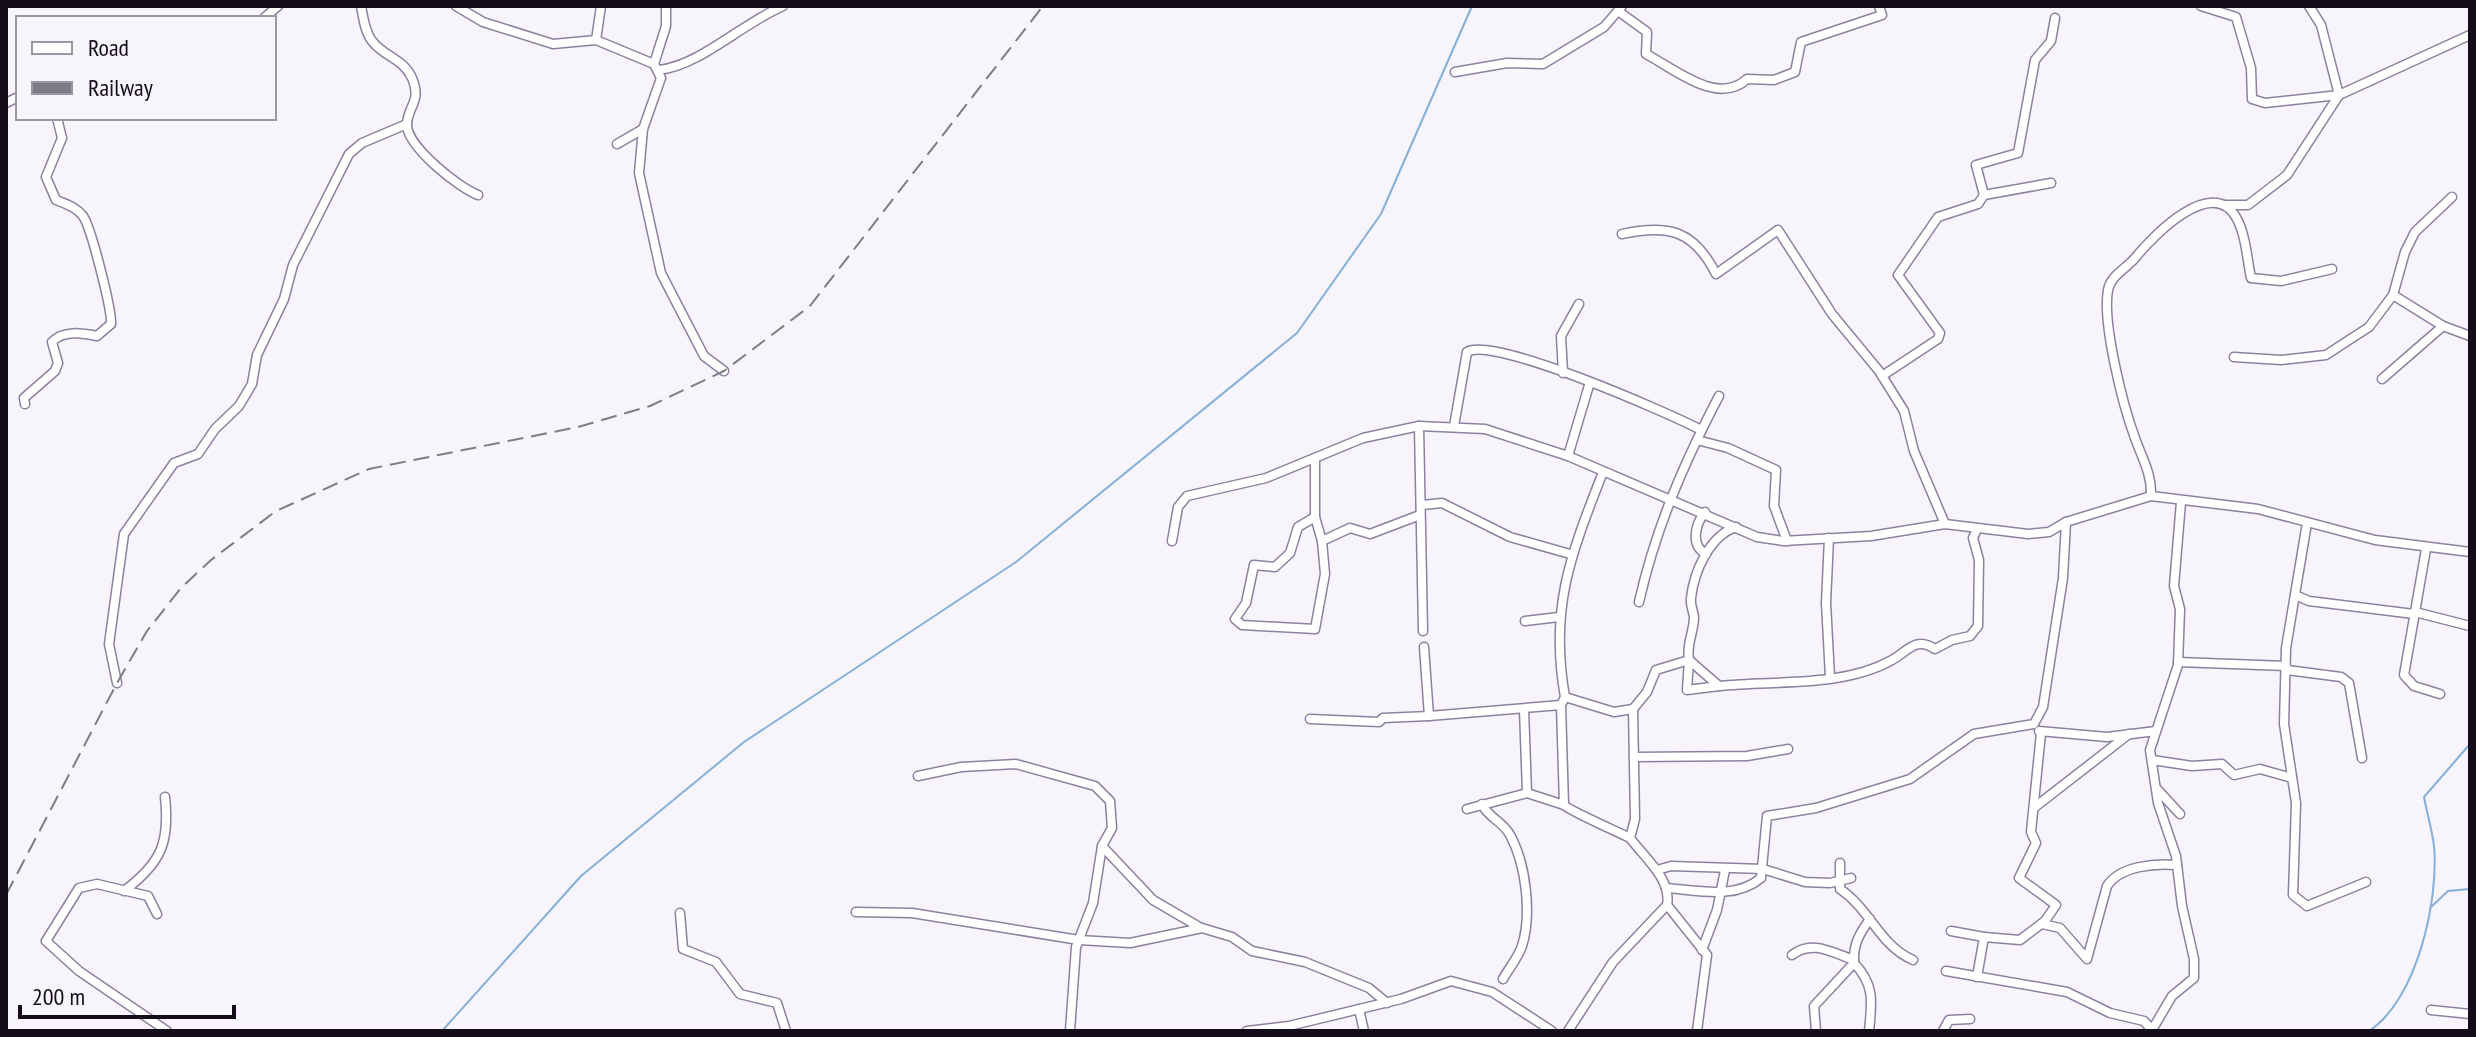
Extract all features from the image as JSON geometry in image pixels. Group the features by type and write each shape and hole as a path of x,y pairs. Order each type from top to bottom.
{"street":[{"path":"117,683 109,644 124,534 174,463 198,454 215,429 239,406 252,384 257,355 284,299 293,265 349,154 362,143 407,124 417,101 411,76 401,61 370,39 361,6"},
{"path":"456,6 483,22 553,44 596,40 657,67 689,62 735,30 783,6"},
{"path":"596,40 601,6"},
{"path":"666,6 666,26 657,67 661,78 643,129 639,173 661,273 704,356 724,371"},
{"path":"1455,72 1507,63 1543,64 1604,27 1620,8 1647,32 1646,54 1719,91 1736,90 1747,79 1774,80 1795,72 1801,42 1882,15 1879,6"},
{"path":"2201,6 2236,17 2251,68 2252,99 2265,103 2339,95 2470,35"},
{"path":"2151,496 2146,461 2135,441 2116,377 2108,320 2108,288 2111,280 2172,219 2211,203 2248,205 2287,175 2339,95 2321,25 2309,6"},
{"path":"1984,195 1976,165 2018,153 2035,60 2051,41 2055,18"},
{"path":"25,404 24,398 55,371 58,363 52,342 55,338 67,334 97,336 111,324 111,305 102,287 102,271 85,219 76,208 56,200 46,177 62,138 58,120"},
{"path":"407,124 418,150 464,190 478,195"},
{"path":"617,144 643,129"},
{"path":"1882,376 1924,351 1940,333 1898,275 1938,217 1978,204 1984,195 2051,183"},
{"path":"2234,357 2281,360 2326,355 2369,327 2393,295 2405,252 2415,232 2452,197"},
{"path":"2220,205 2237,219 2251,278 2281,281 2332,269"},
{"path":"1622,234 1657,226 1690,239 1704,251 1716,274 1778,230 1832,314 1882,376 1904,411 1914,451 1945,524"},
{"path":"2393,295 2443,326 2470,336"},
{"path":"1563,373 1561,336 1579,304"},
{"path":"2382,379 2443,326"},
{"path":"1454,426 1467,352 1471,349 1541,362 1563,373 1651,404 1701,430"},
{"path":"1568,456 1590,382"},
{"path":"1639,602 1660,521 1681,468 1719,396"},
{"path":"1419,426 1423,631"},
{"path":"1172,541 1178,507 1187,496 1266,478 1363,438 1419,426 1454,426 1485,429 1568,456 1705,512 1757,537 1787,541 1945,524 2028,534 2049,532 2066,522 2151,496 2258,509 2426,549 2470,552"},
{"path":"1697,440 1728,448 1776,470 1774,506 1787,541"},
{"path":"1315,458 1315,517 1322,541 1325,574 1315,629 1242,625 1235,619 1246,603 1254,565 1275,567 1290,553 1298,527 1315,517"},
{"path":"1564,805 1563,701 1557,633 1570,554 1603,472"},
{"path":"1946,971 2067,992 2110,1013 2144,1021 2152,1030 2172,996 2194,978 2194,959 2177,865 2156,789 2152,760 2156,731 2178,662 2180,609 2174,586 2181,502"},
{"path":"1422,505 1442,503 1510,537 1570,554"},
{"path":"1705,512 1695,529 1700,550 1706,553"},
{"path":"1322,541 1350,528 1370,534 1420,515"},
{"path":"2034,724 2043,707 2063,578 2066,522"},
{"path":"2307,523 2295,595 2284,724 2296,803 2295,898 2307,906 2366,882"},
{"path":"1737,527 1724,531 1706,553 1690,600 1694,616 1687,645 1687,690 1830,677 1883,665 1915,644 1926,643 1935,649 1975,633 1978,626 1979,560 1973,538 1977,529"},
{"path":"1829,538 1826,603 1830,677"},
{"path":"2426,549 2404,675 2414,686 2440,694"},
{"path":"2295,595 2309,601 2414,613 2470,626"},
{"path":"1525,621 1559,617"},
{"path":"1424,647 1429,716"},
{"path":"1689,660 1719,686"},
{"path":"1630,838 1635,819 1633,709 1647,692 1656,670 1689,660"},
{"path":"2178,662 2287,668 2341,677 2349,683 2362,758"},
{"path":"1310,719 1379,722 1383,718 1524,709 1563,701 1614,712 1633,709"},
{"path":"1524,709 1527,793"},
{"path":"1951,931 2020,940 2042,924 2056,905 2019,878 2036,843 2031,832 2041,733 2034,724"},
{"path":"1666,888 1719,892 1752,885 1761,878 1763,869 1767,816 1816,808 1910,779 1974,734 2034,724"},
{"path":"2041,733 2107,737 2156,731"},
{"path":"2034,808 2129,734"},
{"path":"1634,757 1734,757 1788,749"},
{"path":"2152,760 2192,766 2222,764 2234,775 2260,769 2292,778"},
{"path":"918,776 961,767 1016,764 1095,786 1110,801 1112,828 1102,846 1093,903 1079,940 1070,1031"},
{"path":"2156,789 2180,814"},
{"path":"1467,809 1527,793 1591,816 1630,838 1657,870 1666,888 1667,905 1707,955 1697,1031"},
{"path":"124,891 147,874 159,856 168,829 165,797"},
{"path":"1482,804 1486,814 1503,823 1512,837 1525,888 1523,944 1503,979"},
{"path":"1102,846 1153,900 1202,928 1232,937 1252,951 1305,962 1369,988 1387,1003"},
{"path":"1840,863 1840,889 1855,899 1895,952 1913,960"},
{"path":"2042,924 2060,928 2087,959 2107,886 2113,877 2140,867 2177,865"},
{"path":"1657,870 1671,866 1763,869 1805,882 1851,878"},
{"path":"1702,950 1717,910 1725,870"},
{"path":"157,914 148,896 97,884 79,888 46,941 79,971 167,1031"},
{"path":"1568,1031 1613,962 1667,905"},
{"path":"856,912 912,913 1079,940 1130,943 1202,928"},
{"path":"680,913 683,949 716,962 740,994 777,1003 786,1031"},
{"path":"1816,1031 1814,1006 1854,961 1858,934 1870,919"},
{"path":"1977,977 1984,937"},
{"path":"1792,955 1798,950 1820,947 1854,961 1868,977 1871,1001 1869,1031"},
{"path":"1247,1031 1289,1026 1387,1003 1451,981 1472,985 1522,1009 1552,1031"},
{"path":"1359,1009 1364,1031"},
{"path":"2431,1010 2470,1014"},
{"path":"1943,1031 1949,1020 1970,1019"}],"waterway":[{"path":"442,1031 581,876 744,742 1016,562 1297,333 1381,214 1472,6"},
{"path":"2369,1031 2386,1016 2400,997 2412,973 2428,920 2435,868 2424,797 2470,744"},
{"path":"2430,908 2448,891 2470,889"}],"railway":[{"path":"6,895 147,631 181,588 211,560 276,511 369,469 578,427 650,406 724,371 810,306 1043,6"}]}
